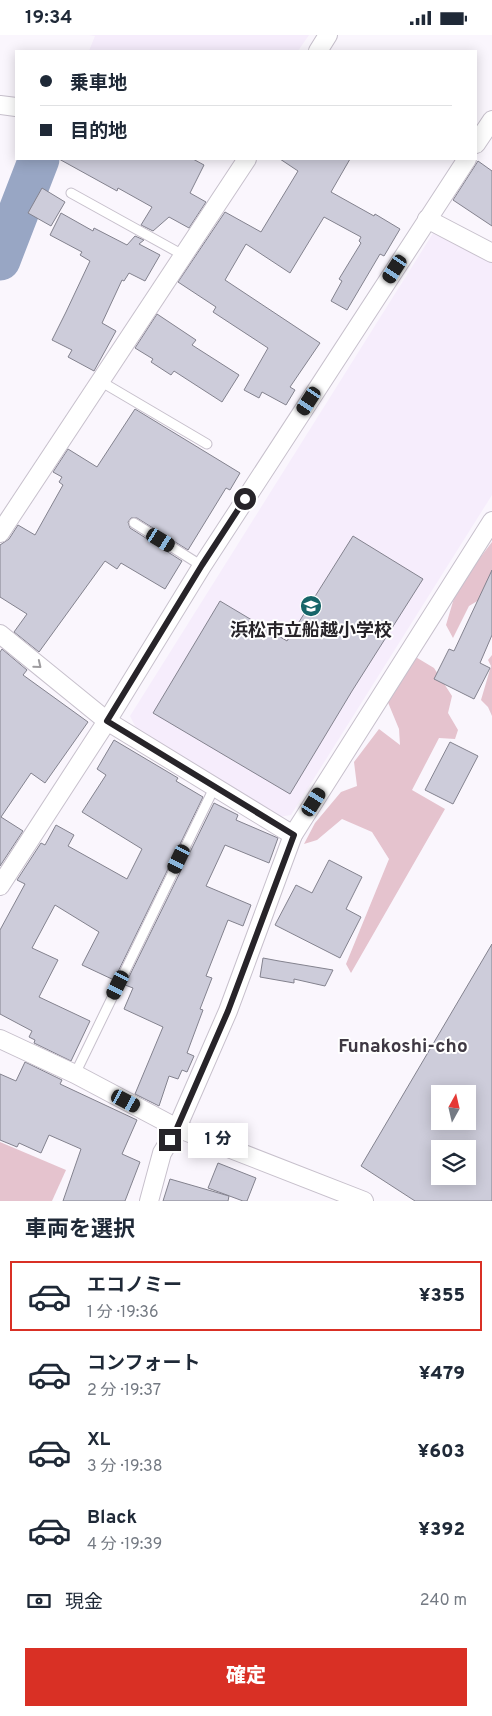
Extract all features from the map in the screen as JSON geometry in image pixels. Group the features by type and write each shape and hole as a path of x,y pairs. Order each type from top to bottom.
{"street":[{"path":"319,50 328,35"},
{"path":"0,105 15,107"},
{"path":"477,142 492,120"},
{"path":"0,533 246,160"},
{"path":"0,886 107,721 202,565 466,160"},
{"path":"428,219 492,253"},
{"path":"149,1201 162,1153 177,1128 228,1011 294,835 492,521"},
{"path":"0,635 107,721 214,788 294,835"},
{"path":"0,1039 75,1074 177,1128 364,1201"}],"lane":[{"path":"71,193 183,255"},
{"path":"100,381 207,444"},
{"path":"134,523 202,565"},
{"path":"75,1074 214,788"}],"shaded area":[{"path":"89,35 309,35 299,50 89,50 95,36"},
{"name":"浜松市立船越小学校","path":"435,230 492,260 492,495 291,815 279,817 136,728 130,716"},
{"path":"492,542 492,595 489,594 469,606 453,638 446,625 457,588"},
{"path":"492,655 492,716 488,707 481,700 491,666 488,660"},
{"path":"414,656 434,668 452,696 448,713 458,730 455,739 439,738 412,790 445,809 351,973 346,964 389,859 372,832 342,819 317,840 304,844 315,823 341,792 357,786 354,762 379,729 400,745 399,729 387,700"},
{"path":"0,1142 66,1170 52,1201 0,1201"}],"building":[{"path":"61,160 195,160 204,165 190,193 206,202 189,228 169,217 153,231 141,225 152,207 118,188 117,191"},
{"path":"282,160 349,160 331,192 400,229 384,256 380,254 347,310 331,301 342,281 339,279 361,243 359,241 361,237 324,217 290,273 246,244 225,280 320,343 290,387 295,390 286,405 262,392 259,398 244,390 268,348 213,312 216,307 178,282 225,212 261,232 298,171"},
{"path":"478,161 492,171 492,226 453,200"},
{"path":"42,188 65,202 51,226 28,213"},
{"path":"61,213 93,231 94,228 127,245 135,236 144,240 139,244 160,255 145,281 129,273 124,281 122,280 102,323 116,331 94,371 68,357 72,350 52,340 90,261 80,255 82,252 50,235"},
{"path":"157,314 196,340 192,345 239,375 222,402 174,371 171,375 151,362 153,359 135,348"},
{"path":"135,409 240,473 230,490 226,488 188,550 137,518 131,518 128,522 130,528 182,561 165,589 121,563 117,569 105,561 39,652 14,632 27,614 0,597 0,545 9,539 18,525 35,535 63,485 59,482 62,477 53,472 68,449 97,467"},
{"path":"353,536 423,579 290,794 153,713 220,601 287,641"},
{"path":"492,570 492,635 480,663 490,668 474,699 434,679 449,649 454,651"},
{"path":"2,649 27,670 23,675 88,722 45,783 31,773 1,817 23,831 0,866 0,652"},
{"path":"114,740 178,778 176,781 203,797 114,980 82,965 99,932 55,905 32,948 58,960 39,997 90,1021 71,1061 34,1043 35,1040 29,1037 32,1031 0,1014 0,930 25,884 17,880 41,843 45,845 56,825 74,835 68,846 127,879 142,849 82,812 106,775 97,769"},
{"path":"450,742 478,756 453,804 425,790"},
{"path":"214,803 238,815 236,820 278,838 269,863 225,845 206,886 251,905 243,926 228,920 206,976 212,978 200,1009 203,1010 187,1053 194,1056 187,1072 182,1070 178,1079 169,1076 159,1106 135,1094 163,1027 124,1009 133,988 125,985"},
{"path":"329,860 362,877 346,909 361,917 340,958 275,925 296,885 312,893"},
{"path":"492,944 492,1201 415,1201 361,1166"},
{"path":"263,958 333,970 325,986 294,979 294,983 260,977"},
{"path":"25,1062 62,1080 60,1084 137,1120 122,1154 140,1162 125,1201 63,1201 81,1149 49,1135 41,1153 19,1143 17,1147 0,1140 0,1074 16,1081"},
{"path":"218,1163 256,1178 247,1201 208,1188"},
{"path":"170,1179 229,1196 228,1201 163,1201"}],"waterway":[{"path":"0,260 39,160"}],"place":[{"name":"浜松市立船越小学校","path":"311,606"}],"district":[{"name":"Funakoshi-cho","path":"403,1047"}],"route":[{"path":"170,1140 228,1011 294,835 214,788 107,721 202,565 245,499"}]}
